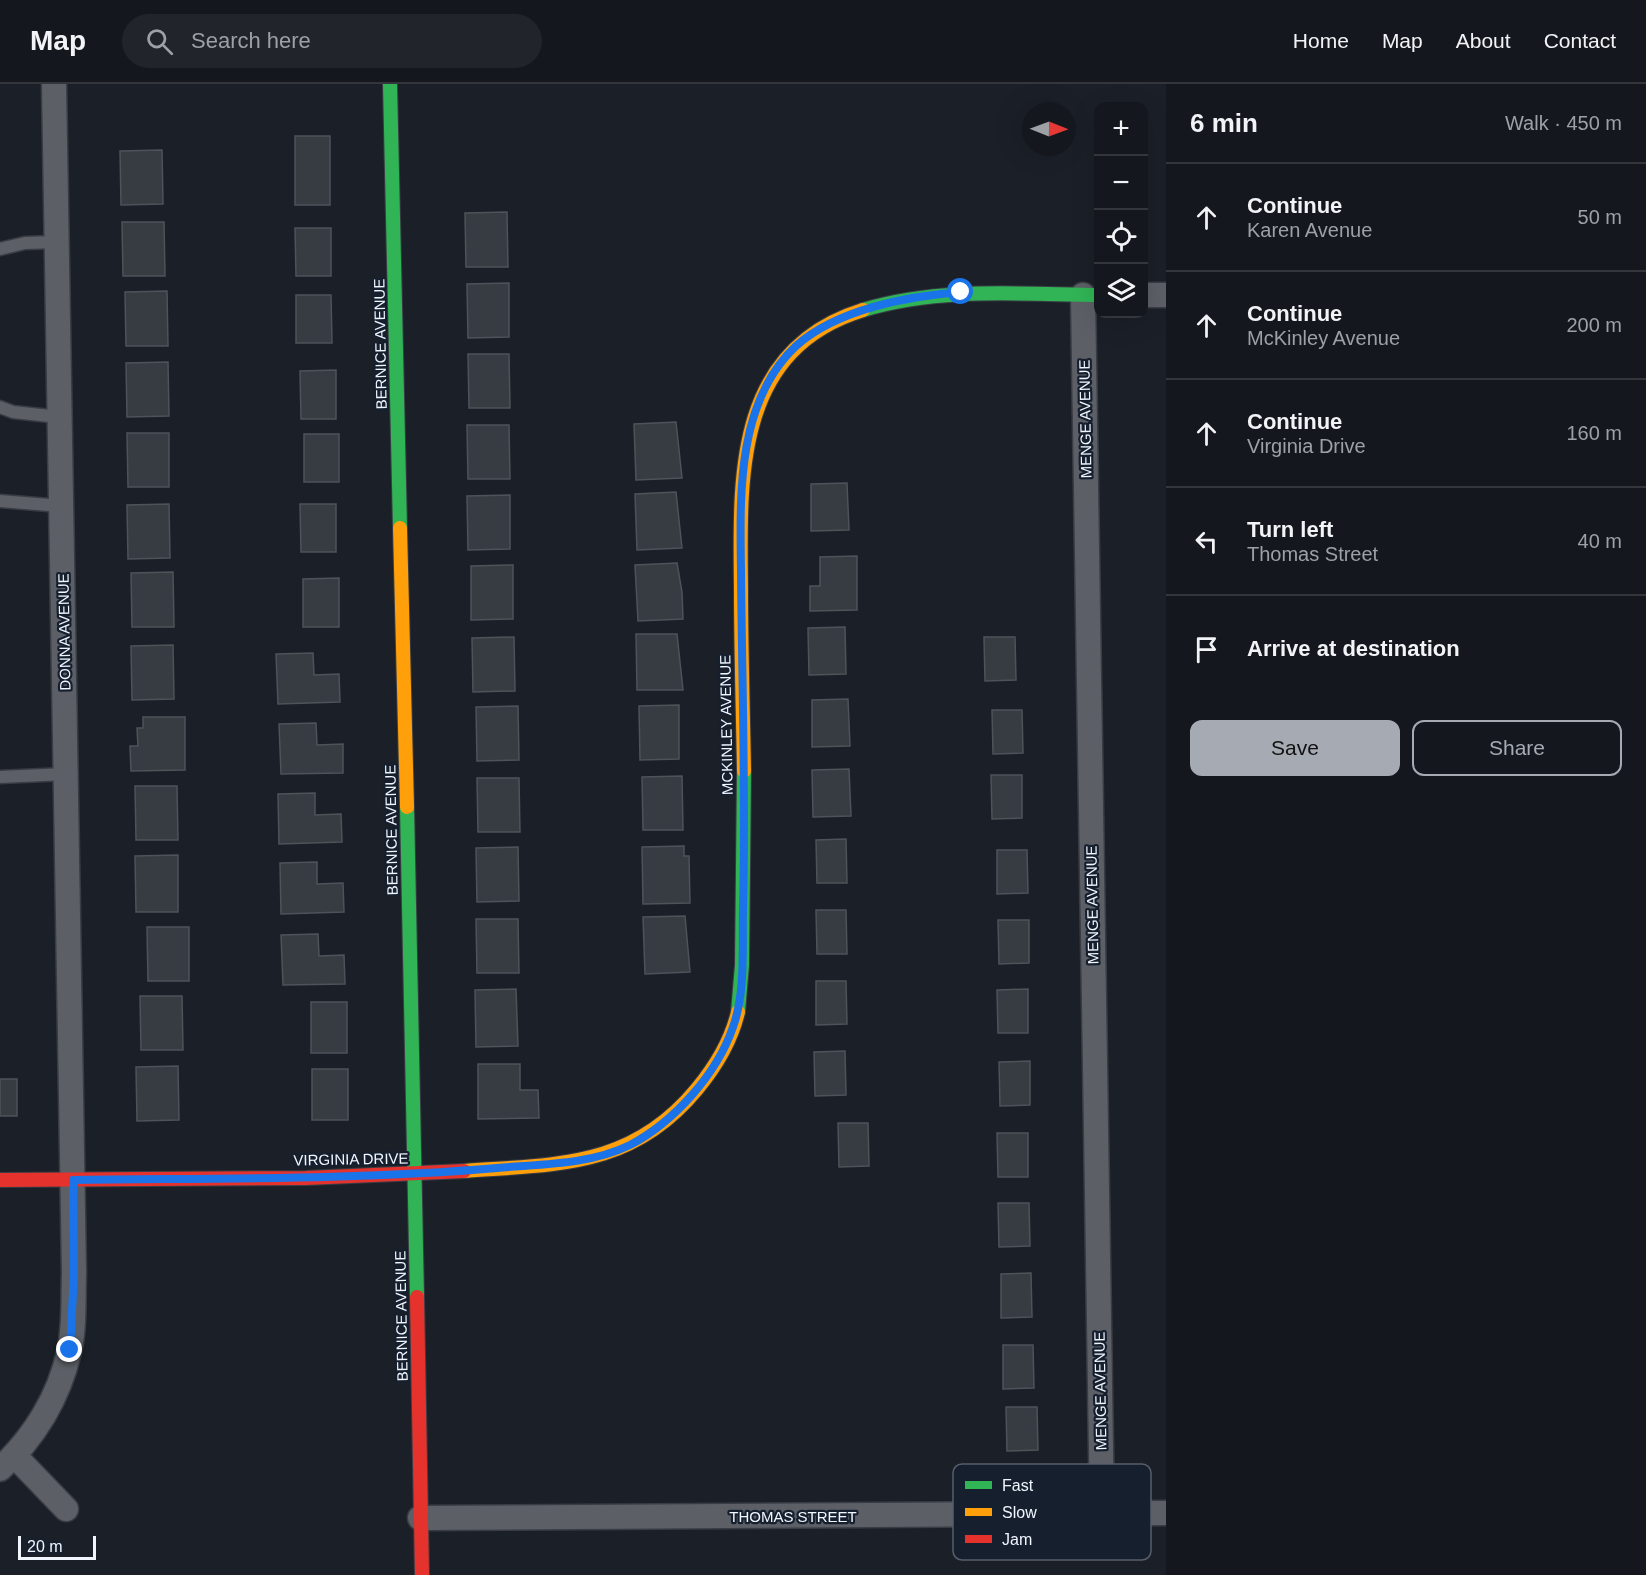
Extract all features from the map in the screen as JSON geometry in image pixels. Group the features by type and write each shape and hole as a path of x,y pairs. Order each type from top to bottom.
{"street":[{"name":"DONNA AVENUE","path":"54,84 73,1180"},
{"name":"BERNICE AVENUE","path":"390,84 422,1575"},
{"name":"MCKINLEY AVENUE","path":"686,1103 721,1056 735,1023 741,976 744,867 741,538 743,473 753,419 768,383 797,346 826,326 865,309 922,295 961,292 1091,295"},
{"name":"MENGE AVENUE","path":"1091,295 1102,1464"},
{"path":"1148,295 1166,295"},
{"name":"VIRGINIA DRIVE","path":"0,1180 415,1175 579,1161 632,1144 686,1103"},
{"path":"66,1509 8,1462 54,1398 70,1350 74,1273 73,1180"},
{"name":"THOMAS STREET","path":"1151,1513 1166,1513"},
{"name":"THOMAS STREET","path":"420,1518 953,1515"}],"lane":[{"path":"0,249 25,243 56,242"},
{"path":"0,407 13,412 59,417"},
{"path":"0,501 61,506"},
{"path":"0,777 66,774"}],"building":[{"path":"295,136 330,136 330,205 295,205"},
{"path":"162,150 163,204 121,205 120,151"},
{"path":"507,212 508,267 466,267 465,213"},
{"path":"122,222 164,222 165,276 123,276"},
{"path":"295,228 331,228 331,276 296,276"},
{"path":"509,283 509,337 468,338 467,284"},
{"path":"167,291 168,346 126,346 125,292"},
{"path":"296,295 331,295 332,343 296,343"},
{"path":"468,354 509,354 510,408 469,408"},
{"path":"168,362 169,416 127,417 126,363"},
{"path":"336,370 336,419 301,419 300,371"},
{"path":"676,422 682,478 636,480 634,424"},
{"path":"467,425 509,425 510,479 468,479"},
{"path":"127,433 169,433 169,487 128,487"},
{"path":"304,434 339,434 339,482 304,482"},
{"path":"847,483 849,530 811,531 811,484"},
{"path":"676,492 682,548 637,550 635,494"},
{"path":"510,495 510,549 468,550 467,496"},
{"path":"169,504 170,558 128,559 127,505"},
{"path":"300,504 336,504 336,552 301,552"},
{"path":"857,556 857,610 810,611 810,586 820,586 820,557"},
{"path":"677,563 682,592 683,619 638,621 635,565"},
{"path":"513,565 513,619 471,620 471,566"},
{"path":"173,572 174,627 132,627 131,573"},
{"path":"339,578 339,627 303,627 303,579"},
{"path":"845,627 846,674 809,675 808,628"},
{"path":"636,634 677,634 683,690 637,690"},
{"path":"514,637 515,691 473,692 472,638"},
{"path":"984,637 1015,637 1016,680 985,681"},
{"path":"173,645 174,699 132,700 131,646"},
{"path":"313,653 314,675 339,674 340,702 278,704 276,654"},
{"path":"848,699 850,746 812,747 812,700"},
{"path":"679,705 679,759 640,760 639,706"},
{"path":"518,706 519,760 477,761 476,707"},
{"path":"992,710 1022,710 1023,753 993,754"},
{"path":"143,717 185,717 185,770 131,771 130,746 138,746 137,728 143,728"},
{"path":"316,723 317,745 343,744 343,773 281,774 279,724"},
{"path":"849,769 851,816 813,817 812,770"},
{"path":"991,775 1022,775 1022,818 992,819"},
{"path":"682,776 683,830 643,830 642,777"},
{"path":"477,778 519,778 520,832 478,832"},
{"path":"135,786 177,786 178,840 136,840"},
{"path":"315,793 315,815 341,814 342,842 279,844 278,794"},
{"path":"846,839 847,883 817,883 816,840"},
{"path":"684,846 684,856 689,856 690,903 643,904 642,847"},
{"path":"518,847 519,901 477,902 476,848"},
{"path":"997,850 1027,850 1028,893 997,894"},
{"path":"178,855 178,912 136,912 135,856"},
{"path":"317,862 317,884 343,883 344,912 281,914 280,863"},
{"path":"816,910 846,910 847,954 817,954"},
{"path":"685,916 690,972 645,974 643,917"},
{"path":"476,919 518,919 519,973 477,973"},
{"path":"998,920 1029,920 1029,963 999,964"},
{"path":"147,927 189,927 189,981 148,981"},
{"path":"318,934 319,956 344,955 345,984 283,985 281,935"},
{"path":"816,981 846,981 847,1024 816,1025"},
{"path":"516,989 518,1046 476,1047 475,990"},
{"path":"1028,989 1028,1033 998,1033 997,990"},
{"path":"140,996 182,996 183,1050 141,1050"},
{"path":"311,1002 347,1002 347,1053 311,1053"},
{"path":"845,1051 846,1095 815,1096 814,1052"},
{"path":"1030,1061 1030,1105 1000,1106 999,1062"},
{"path":"478,1064 520,1064 520,1090 538,1090 539,1118 478,1119"},
{"path":"178,1066 179,1120 137,1121 136,1067"},
{"path":"312,1069 348,1069 348,1120 312,1120"},
{"path":"0,1079 17,1079 17,1116 0,1116"},
{"path":"838,1123 868,1123 869,1166 839,1167"},
{"path":"997,1133 1028,1133 1028,1177 998,1177"},
{"path":"998,1203 1029,1203 1030,1246 999,1247"},
{"path":"1031,1273 1032,1317 1001,1318 1001,1274"},
{"path":"1003,1345 1033,1345 1034,1388 1003,1389"},
{"path":"1006,1407 1037,1407 1038,1450 1007,1451"}],"traffic: fast":[{"path":"390,84 400,528"},
{"path":"863,310 892,303 950,295 1009,293 1094,295"},
{"path":"738,1012 742,965 744,771"},
{"path":"407,807 417,1297"}],"traffic: slow":[{"path":"744,771 741,505 745,463 753,423 767,387 789,355 820,329 863,310"},
{"path":"400,528 407,807"},
{"path":"464,1171 562,1163 619,1148 646,1134 672,1115 704,1080 727,1043 738,1012"}],"traffic: jam":[{"path":"0,1180 306,1178 464,1171"},
{"path":"417,1297 422,1575"}],"route":[{"path":"70,1350 74,1273 73,1180 415,1175 579,1161 607,1154 632,1144 686,1103 721,1056 735,1023 741,976 744,867 741,538 743,473 753,419 768,383 797,346 826,326 865,309 922,295 961,292"}]}
